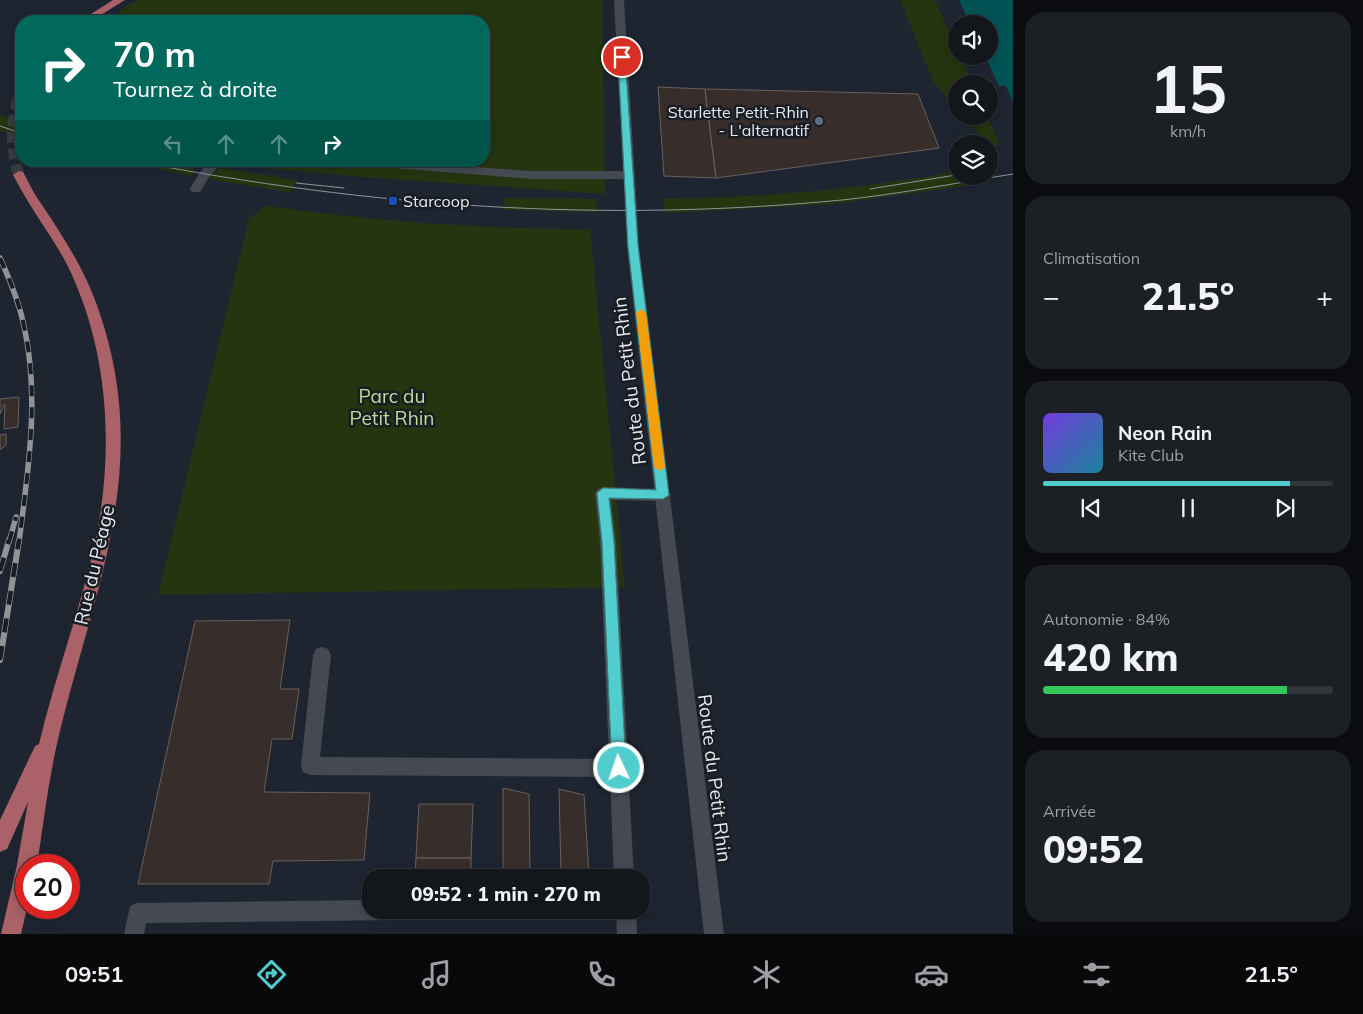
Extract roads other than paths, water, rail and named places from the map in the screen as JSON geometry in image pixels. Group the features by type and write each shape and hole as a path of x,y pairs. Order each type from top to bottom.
{"main road":[{"path":"95,15 120,0"},
{"name":"Rue du Péage","path":"19,175 27,193 64,246 81,280 96,322 105,362 111,404 113,451 108,515 95,574 50,733 29,854"},
{"name":"Rue du Péage","path":"0,842 50,733"},
{"name":"Rue du Péage","path":"11,934 15,917"}],"street":[{"name":"Route du Petit Rhin","path":"619,0 633,246 663,495 682,676 714,934"},
{"path":"196,189 211,167"},
{"path":"423,167 532,175 628,175"},
{"path":"624,869 608,542 603,493 663,495"},
{"path":"322,655 310,766 619,768"},
{"path":"134,934 137,913 362,910"},
{"path":"626,919 627,934"}],"water":[{"path":"959,0 1013,0 1013,102 1006,86 999,86 998,75 994,75 989,65 998,65 998,15 966,15"}],"tunnel":[{"path":"15,112 12,132 15,158"},
{"path":"17,167 19,175"}],"tram line":[{"path":"0,126 15,131"},
{"path":"167,167 311,190 399,200 575,210 752,207 842,200 906,192 1013,174"},
{"path":"870,189 948,176"},
{"path":"296,183 344,188"}],"railway":[{"path":"0,258 14,291 22,317 29,353 31,380 31,434 19,542"},
{"path":"9,542 16,517"},
{"path":"0,571 9,540"},
{"path":"0,660 19,540"}],"place":[{"name":"Starlette Petit-Rhin - L'alternatif","path":"819,121"},
{"name":"Starcoop","path":"393,201"}],"park label":[{"name":"Parc du Petit Rhin","path":"392,407"}]}
